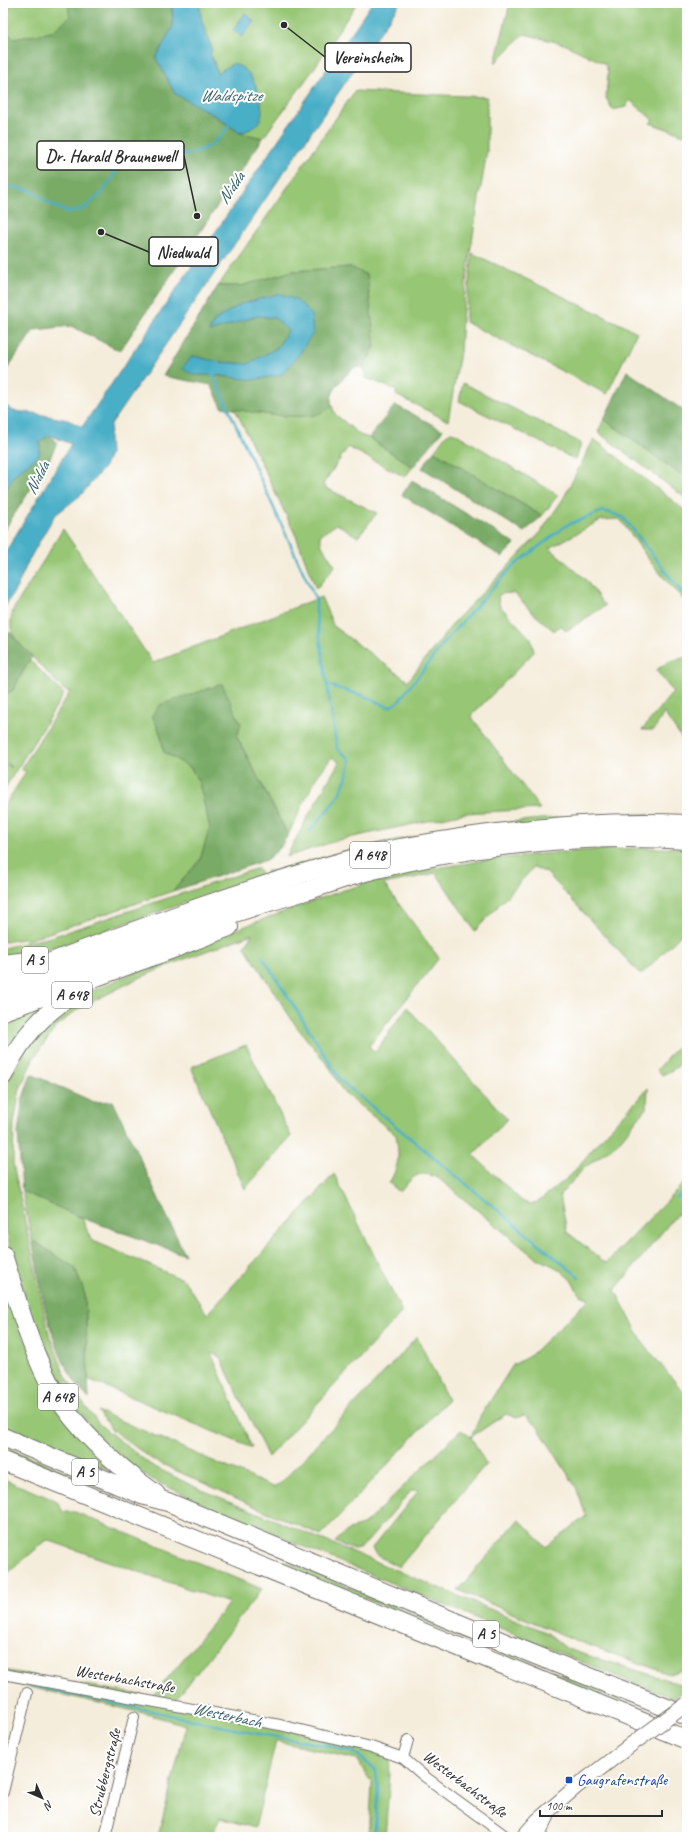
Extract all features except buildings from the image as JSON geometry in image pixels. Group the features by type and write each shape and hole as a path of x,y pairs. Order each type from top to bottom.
{"highway":[{"name":"A 648","path":"3,980 276,881 347,860 424,844 503,831 578,824 687,824"},
{"name":"A 648","path":"3,995 238,911 373,870 491,848 594,839 654,838 687,840"},
{"name":"A 648","path":"3,1011 170,950 318,893 373,870"},
{"name":"A 648","path":"3,1076 18,1047 30,1030 67,998 86,987 148,962 170,950"},
{"name":"A 5","path":"3,964 67,956"},
{"name":"A 648","path":"3,1255 38,1360 55,1393 72,1418 91,1440 147,1488 168,1502"},
{"name":"A 5","path":"3,1438 142,1495 168,1502 508,1644 687,1716"},
{"name":"A 5","path":"3,1461 687,1740"}],"main road":[{"path":"523,1837 538,1820 588,1778 687,1704"},
{"path":"537,1837 551,1810"}],"street":[{"name":"Westerbachstraße","path":"3,1674 280,1725 371,1747 403,1758 424,1776 507,1837"},
{"path":"3,1792 27,1693"},
{"name":"Strubbergstraße","path":"105,1837 134,1717"},
{"name":"Westerbachstraße","path":"403,1758 408,1740"}],"green space":[{"path":"11,3 66,3 68,4 70,17 52,32 14,39 3,28"},
{"path":"66,3 172,3 173,26 156,58 201,107 240,133 263,138 120,351 71,326 34,330 3,375 3,28 14,39 52,32 70,17 68,5"},
{"path":"199,3 357,3 313,70 263,138 240,133 251,129 217,73 213,58 210,55 212,49 202,22"},
{"path":"510,3 687,3 687,136 650,123 653,120 630,100 626,107 613,110 606,98 608,72 605,64 564,44 524,34 495,63"},
{"path":"355,91 487,97 487,151 470,253 462,318 460,352 448,421 396,395 396,390 366,378 363,367 375,347 350,267 293,271 241,286 218,286"},
{"path":"472,253 637,332 607,394 465,322"},
{"path":"350,267 367,275 375,347 363,367 353,368 334,390 331,401 332,406 316,415 300,417 266,414 222,407 211,385 163,376 218,286 241,286 293,271","holes":["297,300 281,375 229,377 213,375 193,356 219,362 248,364 277,348 288,331 275,318 257,316 209,332 215,320"]},
{"path":"627,371 687,413 687,479 604,419"},
{"path":"463,383 581,443 576,460 459,401"},
{"path":"395,405 443,430 413,467 369,438"},
{"path":"332,406 335,414 360,435 369,438 413,467 405,477 348,447 323,484 326,488 377,513 358,537 337,524 320,535 322,546 335,566 316,589 296,536 235,409 272,415 298,416 322,412"},
{"path":"604,419 687,479 687,493 684,497 598,432"},
{"path":"451,432 558,495 542,516 434,451 446,435"},
{"path":"49,435 57,443 48,462 3,532 3,495 14,475 39,455 40,442"},
{"path":"594,439 687,512 687,604 652,564 620,519 601,520 550,548 586,580 605,606 566,631 561,625 554,631 533,613 514,593 500,594 498,597 499,605 531,639 534,652 471,716 540,809 465,813 339,840 286,857 339,762 332,757 316,778 288,835 237,737 152,715 160,732 164,752 191,768 199,783 210,827 200,860 173,891 25,941 24,939 3,942 3,808 26,772 21,769 70,692 64,690 16,640 11,629 11,618 13,610 63,529 153,663 321,597 334,627 408,681 456,620 540,533 563,499"},
{"path":"434,451 542,516 524,532 422,468"},
{"path":"412,480 515,544 502,557 402,495"},
{"path":"10,632 32,656 13,690 3,695 3,666 7,656 3,646 3,637"},
{"path":"687,657 687,746 664,713 654,730 642,730 673,692 656,670 670,661"},
{"path":"29,659 64,694 3,791 3,762 12,768 3,759 3,695 13,690"},
{"path":"222,684 241,724 237,737 288,835 280,848 266,860 173,891 200,860 210,827 199,783 191,768 164,752 160,732 152,715 160,705"},
{"path":"618,814 649,814 648,816 267,875 266,871 274,871 373,845 433,833 538,819"},
{"path":"641,848 687,848 687,929 641,975 547,873 534,867 475,931 436,873 384,884 439,958 369,1046 375,1052 407,1007 507,1119 473,1155 522,1201 529,1204 538,1202 571,1175 601,1139 648,1088 647,1107 618,1143 583,1169 560,1195 567,1232 606,1263 687,1180 687,1218 677,1214 615,1290 643,1343 687,1396 687,1669 669,1674 577,1641 458,1590 519,1519 546,1547 586,1516 576,1487 537,1426 524,1415 516,1418 506,1414 471,1437 480,1417 513,1365 531,1355 589,1299 579,1294 571,1280 559,1269 533,1256 438,1178 431,1175 420,1174 413,1178 400,1192 389,1183 398,1160 396,1135 343,1092 330,1068 296,1026 245,947 252,934 174,963 137,979 78,1009 57,1026 33,1059 20,1089 14,1123 13,1164 49,1334 65,1374 79,1398 99,1424 151,1465 195,1487 548,1633 567,1649 687,1686 687,1688 673,1698 621,1678 239,1520 155,1481 131,1466 103,1443 55,1381 27,1311 22,1284 20,1285 3,1218 4,1092 8,1080 30,1042 81,996 253,923 341,891 374,881 417,871 493,859 574,851"},
{"path":"255,869 260,871 261,877 40,952 3,958 3,948 51,937"},
{"path":"59,998 3,1066 3,1020"},
{"path":"687,1035 686,1050 683,1060 676,1068 662,1075 657,1070"},
{"path":"246,1045 291,1136 245,1189 191,1067"},
{"path":"31,1074 94,1102 113,1101 185,1255 82,1218 22,1191 18,1133 23,1098"},
{"path":"334,1174 402,1312 268,1457 220,1357 211,1353 252,1448 88,1379 85,1295 75,1268 32,1240 22,1191 82,1218 91,1240 184,1280 207,1314"},
{"path":"32,1240 75,1268 85,1295 89,1399 76,1383 56,1345 44,1303"},
{"path":"3,1276 23,1336 119,1474 3,1425"},
{"path":"417,1337 448,1400 321,1535 153,1460 111,1429 98,1411 273,1487 281,1483"},
{"path":"461,1430 471,1437 486,1464 399,1567 376,1555 372,1548 419,1490 412,1490 363,1546 352,1549 335,1542 349,1529 363,1525 368,1521"},
{"path":"3,1446 117,1493 116,1496 3,1450"},
{"path":"3,1479 57,1501 63,1512 75,1512 262,1589 175,1701 389,1755 390,1775 385,1837 369,1837 372,1783 356,1759 276,1741 255,1828 220,1818 211,1837 158,1837 186,1725 143,1713 3,1681 3,1670 152,1697 229,1603 47,1540 9,1572 3,1563"},
{"path":"283,1560 654,1713 649,1715 280,1564"}],"water":[{"name":"Waldspitze","path":"172,3 199,3 202,22 212,49 210,55 217,73 234,63 248,72 252,78 257,89 262,110 260,120 254,127 240,133 216,116 175,94 156,58 173,26"},
{"path":"372,3 400,3 111,424 109,437 110,453 106,465 81,495 54,516 29,560 17,587 3,610 3,556 71,444 49,435 40,442 39,455 14,475 3,495 3,403 13,411 33,413 68,420 82,427"},
{"path":"245,13 254,21 242,37 233,30"},
{"path":"279,294 297,300 311,314 313,333 298,356 281,375 253,380 213,375 194,375 182,368 193,356 219,362 248,364 277,348 288,331 275,318 257,316 209,332 215,320 241,304"}],"waterway":[{"path":"134,159 186,155 196,152 215,142 229,125"},
{"path":"3,188 7,186 29,190 50,204 68,212 83,209 102,193 117,170"},
{"path":"213,375 316,600 316,613 337,749 349,758 350,763 346,779 338,797 310,831"},
{"path":"327,685 364,696 389,707 398,702 451,634 512,567 567,525 603,511 623,517 687,599"},
{"path":"262,956 342,1082 579,1277"},
{"path":"677,1198 687,1187"},
{"name":"Westerbach","path":"13,1681 248,1732 331,1746 357,1754 376,1771 378,1791 374,1837"}],"place":[{"name":"Vereinsheim","path":"284,25"},
{"name":"Dr. Harald Braunewell","path":"197,216"},
{"name":"Niedwald","path":"101,232"},
{"name":"Gaugrafenstraße","path":"569,1780"}],"water label":[{"name":"Nidda","path":"231,188"},
{"name":"Nidda","path":"37,478"}]}
